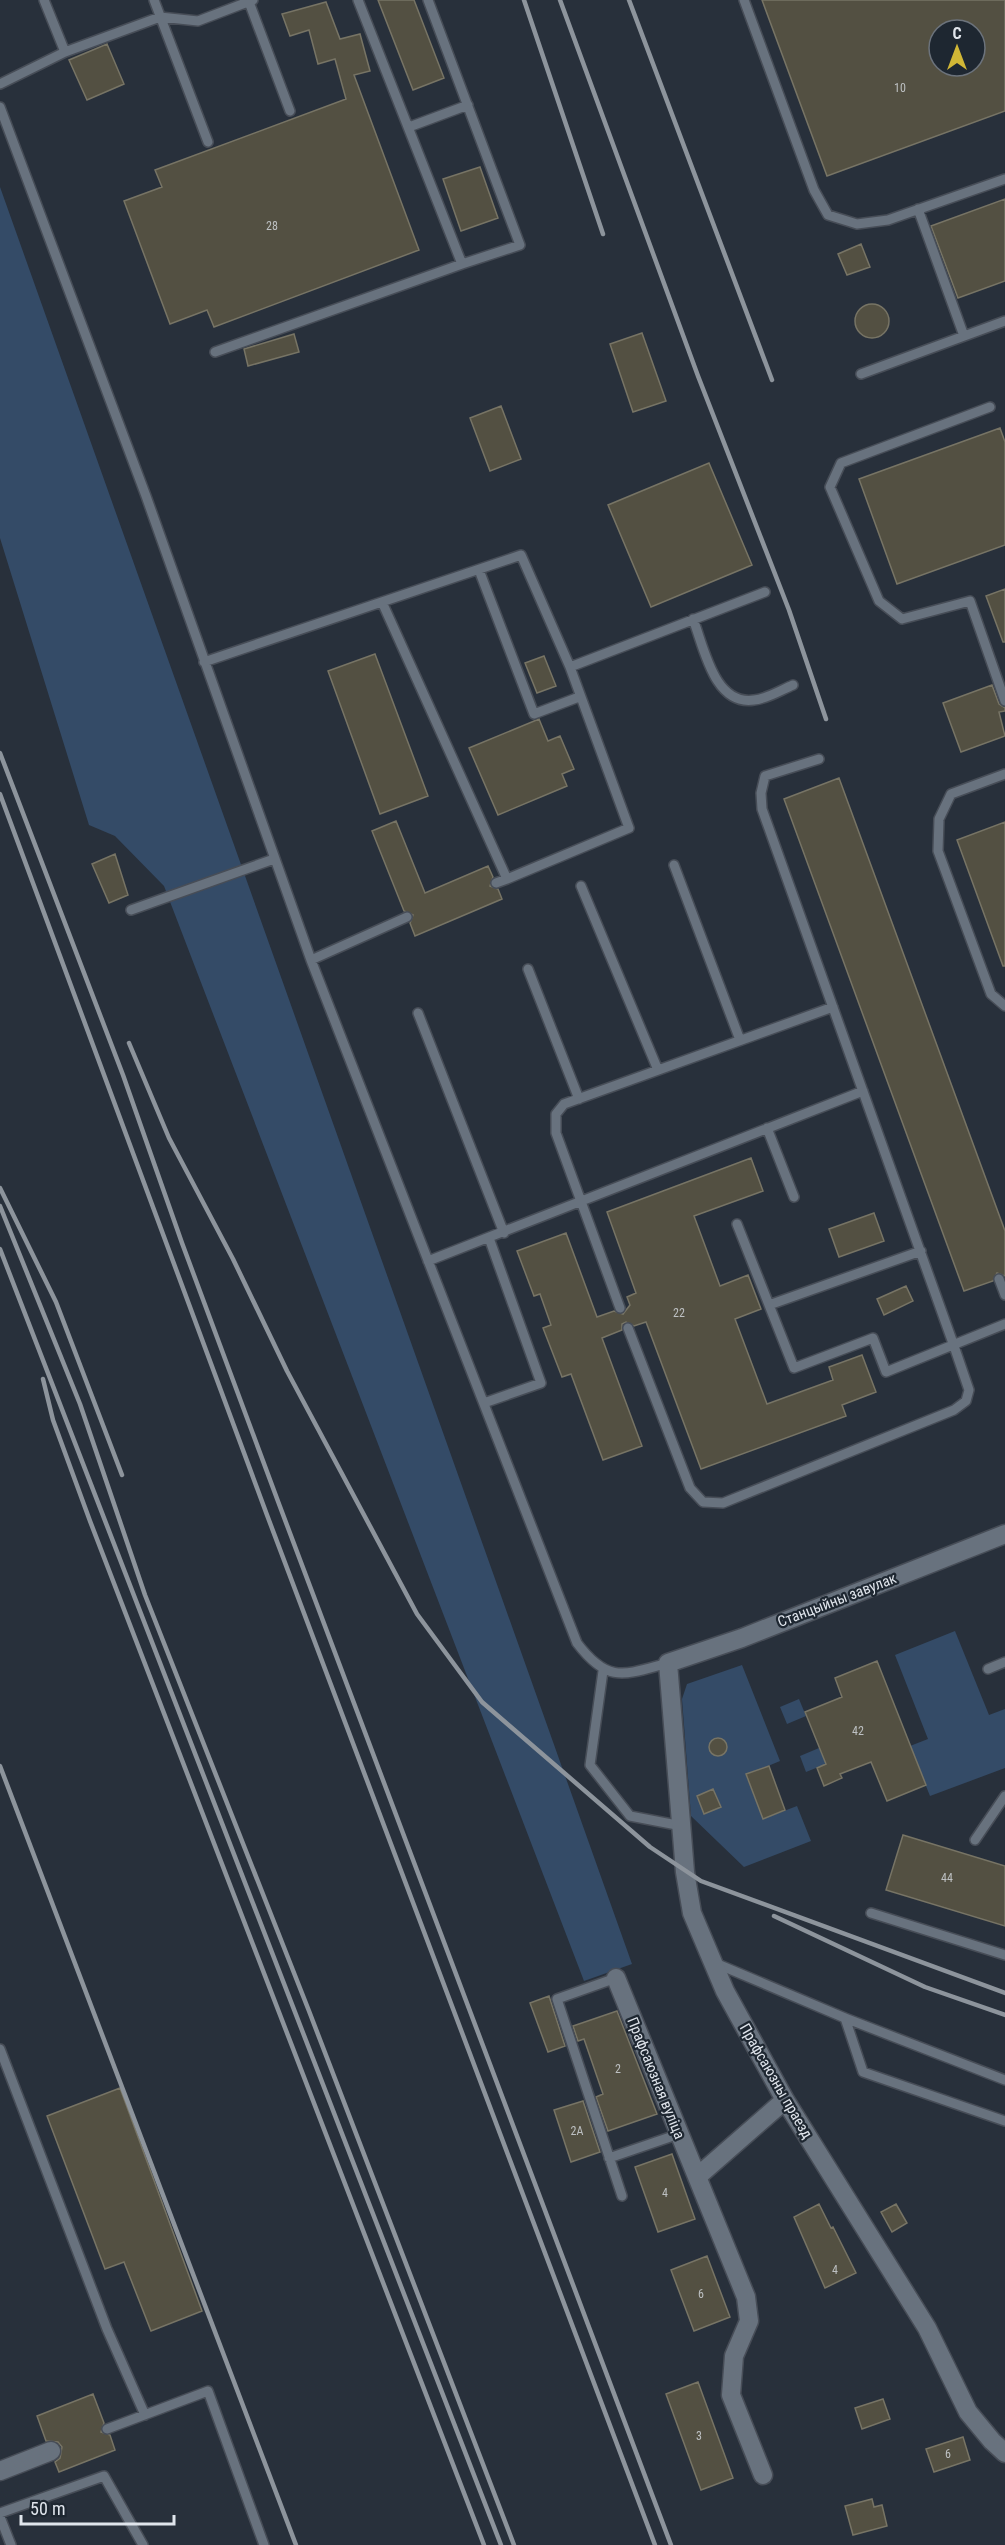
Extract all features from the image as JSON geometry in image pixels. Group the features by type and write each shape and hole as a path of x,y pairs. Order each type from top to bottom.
{"street":[{"name":"Станцыйны завулак","path":"668,1663 764,1629 1005,1534"},
{"name":"Прафсаюзны праезд","path":"668,1663 692,1913 760,2058 927,2328 968,2412 1005,2453"},
{"name":"Прафсаюзная вуліца","path":"616,1978 746,2297 749,2321 734,2356 731,2396 763,2475"},
{"path":"697,2177 785,2100"},
{"path":"0,2471 51,2451"}],"lane":[{"path":"44,0 65,52"},
{"path":"154,0 208,142"},
{"path":"358,0 462,264"},
{"path":"215,352 520,245 429,0"},
{"path":"744,0 814,190 828,214 857,224 888,220 1005,179"},
{"path":"0,84 65,52 160,17 198,21 251,1 290,111"},
{"path":"409,127 468,105"},
{"path":"0,107 146,496 311,960 577,1643 590,1660 603,1671 629,1674 668,1663"},
{"path":"918,209 964,336"},
{"path":"861,374 1005,321"},
{"path":"990,407 841,463 830,487 879,602 902,619 970,601 1005,701"},
{"path":"204,662 521,555 570,667 579,697 629,828 496,883"},
{"path":"479,570 534,714 579,697"},
{"path":"570,667 765,592"},
{"path":"382,603 507,879"},
{"path":"693,619 720,687 733,699 754,700 793,685"},
{"path":"628,1328 690,1488 704,1502 723,1503 954,1410 966,1401 969,1390 954,1346 762,809 760,793 765,776 819,759"},
{"path":"1005,774 951,794 939,819 938,851 991,994 1005,1006"},
{"path":"131,910 274,859"},
{"path":"674,865 740,1040"},
{"path":"581,886 658,1070"},
{"path":"311,960 407,917"},
{"path":"528,969 579,1099"},
{"path":"620,1308 556,1133 556,1114 564,1104 833,1007"},
{"path":"418,1013 504,1233"},
{"path":"428,1261 863,1091"},
{"path":"767,1128 794,1197"},
{"path":"737,1224 794,1368 873,1338 886,1372 1005,1324"},
{"path":"484,1403 541,1383 489,1238"},
{"path":"769,1305 921,1251"},
{"path":"999,1279 1005,1295"},
{"path":"988,1669 1005,1662"},
{"path":"603,1671 590,1765 630,1815 682,1826"},
{"path":"975,1840 1005,1796"},
{"path":"871,1913 1005,1955"},
{"path":"714,1963 845,2018 1005,2080"},
{"path":"616,1978 557,1999 622,2196"},
{"path":"845,2018 863,2072 1005,2121"},
{"path":"0,2049 107,2329 145,2415"},
{"path":"609,2158 679,2134"},
{"path":"107,2429 208,2391 264,2545"},
{"path":"11,2545 0,2515 104,2476 143,2545"}],"shaded area":[{"path":"0,187 632,1964 584,1981 164,886 115,836 89,825 0,538"},
{"path":"955,1631 989,1715 1005,1709 1005,1768 930,1796 910,1746 928,1739 895,1655"},
{"path":"742,1665 780,1761 746,1775 763,1819 797,1806 811,1841 744,1867 691,1816 682,1699 687,1684"},
{"path":"799,1699 806,1716 787,1724 780,1707"},
{"path":"819,1748 826,1764 806,1772 800,1756"}],"building":[{"path":"378,0 414,0 444,78 413,90"},
{"path":"762,0 1005,0 1005,111 827,176"},
{"path":"326,2 340,39 360,34 370,71 354,75 419,250 214,327 207,310 170,324 124,201 162,187 155,170 346,99 335,59 318,64 309,30 290,36 282,14"},
{"path":"107,44 124,84 87,100 69,60"},
{"path":"480,167 498,218 461,231 443,179"},
{"path":"1005,199 1005,281 958,298 931,226"},
{"path":"861,244 870,267 847,275 838,254"},
{"path":"872,304 884,309 889,321 884,333 872,338 860,333 855,321 860,309"},
{"path":"642,333 666,401 633,412 610,344"},
{"path":"294,334 299,352 248,366 244,349"},
{"path":"501,406 521,459 490,471 470,418"},
{"path":"1000,428 1005,442 1005,545 897,584 859,479"},
{"path":"709,463 752,565 651,607 608,505"},
{"path":"1005,589 1005,642 1003,642 986,596"},
{"path":"375,654 428,796 380,814 328,671"},
{"path":"544,656 556,686 537,693 525,663"},
{"path":"992,685 999,704 1005,708 1005,711 999,712 1005,736 961,752 943,703"},
{"path":"539,719 548,741 560,736 574,769 562,774 567,786 498,815 469,748"},
{"path":"839,778 1005,1231 1005,1276 997,1273 993,1281 964,1291 784,799"},
{"path":"396,821 425,893 488,866 493,877 490,886 498,889 502,899 415,936 410,923 413,915 404,911 372,831"},
{"path":"1005,822 1005,966 1003,966 957,840"},
{"path":"115,854 128,895 109,903 92,864"},
{"path":"751,1158 763,1191 694,1216 720,1286 748,1275 761,1309 735,1319 767,1404 833,1380 829,1367 862,1355 876,1392 842,1405 846,1416 701,1469 646,1322 634,1326 626,1322 622,1324 622,1330 602,1338 642,1446 603,1460 571,1374 562,1377 543,1328 551,1325 540,1294 534,1296 517,1251 566,1233 597,1317 614,1311 623,1314 630,1305 627,1297 636,1293 607,1212"},
{"path":"874,1213 884,1241 839,1257 829,1229"},
{"path":"906,1286 913,1301 884,1315 877,1299"},
{"path":"877,1661 926,1785 887,1801 871,1762 840,1774 842,1778 824,1786 817,1768 826,1764 805,1712 842,1697 835,1678"},
{"path":"714,1738 722,1738 727,1743 725,1754 714,1756 709,1751 709,1743"},
{"path":"769,1766 785,1810 763,1819 746,1774"},
{"path":"713,1789 721,1807 704,1814 697,1796"},
{"path":"903,1835 1005,1866 1005,1926 886,1890"},
{"path":"549,1996 565,2046 548,2052 530,2003"},
{"path":"617,2011 657,2114 608,2131 596,2097 603,2094 584,2039 578,2041 573,2026"},
{"path":"120,2088 202,2311 151,2331 124,2262 105,2269 47,2116"},
{"path":"583,2101 600,2152 571,2162 554,2110"},
{"path":"672,2154 695,2219 658,2232 635,2167"},
{"path":"819,2204 856,2273 825,2288 794,2217"},
{"path":"896,2204 907,2223 892,2232 881,2212"},
{"path":"707,2256 730,2317 694,2331 671,2270"},
{"path":"698,2382 733,2478 701,2490 666,2394"},
{"path":"93,2394 104,2423 101,2432 110,2435 115,2450 59,2472 55,2462 60,2458 62,2447 58,2442 46,2441 37,2416"},
{"path":"883,2399 890,2419 862,2429 855,2408"},
{"path":"963,2437 970,2460 934,2472 926,2449"},
{"path":"872,2499 874,2507 882,2505 887,2526 853,2535 845,2506"}],"railway":[{"path":"524,0 603,234"},
{"path":"560,0 698,376 789,610 826,719"},
{"path":"629,0 772,380"},
{"path":"0,753 123,1075 182,1243 279,1504 671,2545"},
{"path":"0,794 267,1515 655,2545"},
{"path":"129,1043 169,1138 233,1259 287,1371 417,1614 482,1702 650,1847 701,1881 1005,1993"},
{"path":"0,1188 56,1302 122,1475"},
{"path":"0,1206 80,1404 145,1595 309,2011 514,2545"},
{"path":"0,1249 501,2545"},
{"path":"43,1379 53,1420 90,1521 484,2545"},
{"path":"0,1766 296,2545"},
{"path":"774,1916 925,1987 1005,2015"}]}
